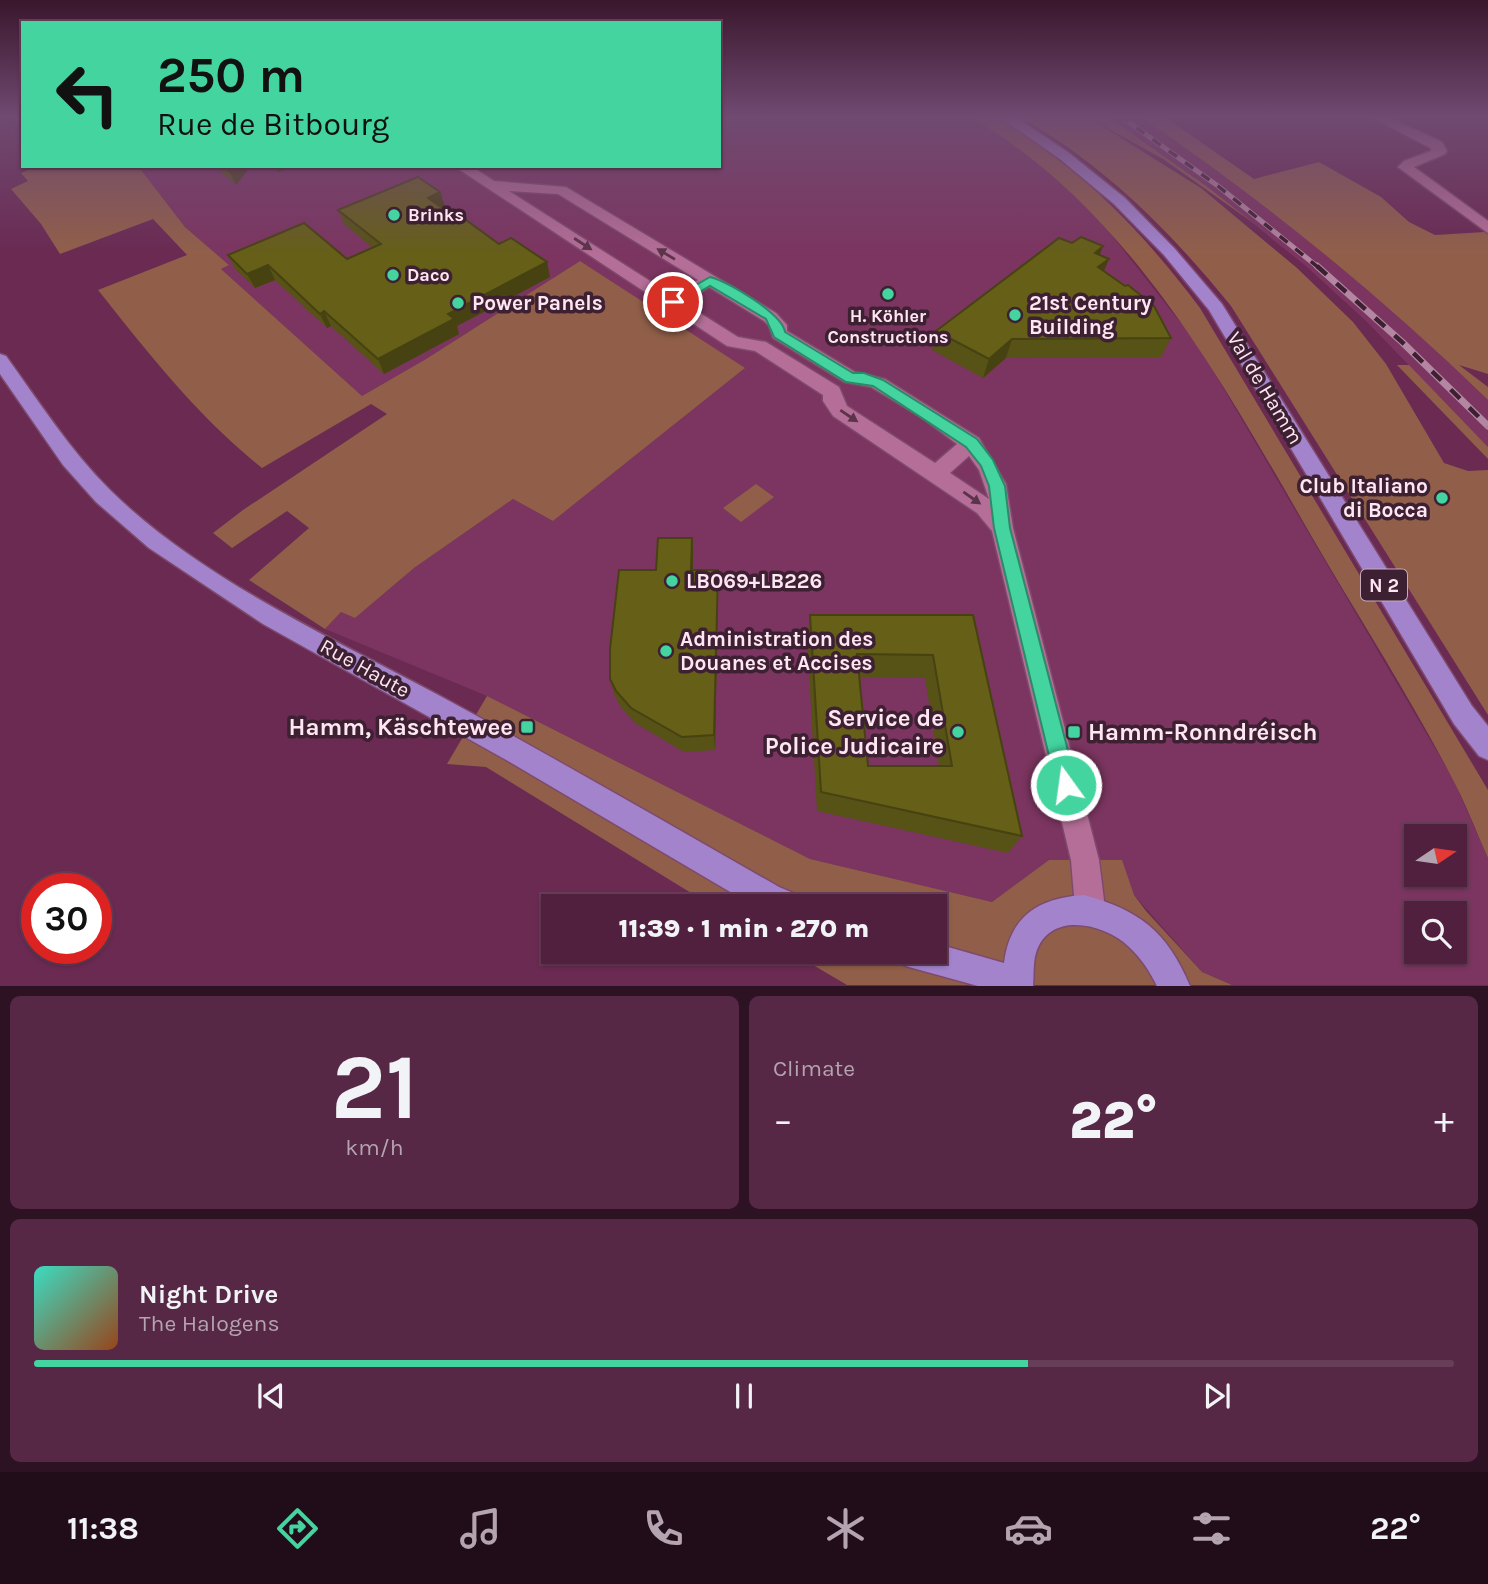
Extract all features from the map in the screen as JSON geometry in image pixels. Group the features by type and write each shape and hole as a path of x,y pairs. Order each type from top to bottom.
{"main road":[{"name":"Val de Hamm","path":"1074,162 1138,216 1179,260 1209,298 1464,715 1488,747"},
{"name":"Rue Haute","path":"0,360 72,463 120,513 187,563 265,613 505,745 761,894"},
{"path":"1464,715 1488,762"},
{"path":"947,961 967,965 1016,984 1020,949 1035,923 1060,909 1090,908 1121,920 1148,943 1170,973 1174,985"}],"street":[{"path":"1411,162 1405,167 1488,228"},
{"path":"464,168 733,342 760,346 832,392"},
{"path":"490,185 561,190 770,317 778,325 779,334"},
{"path":"526,207 561,190"},
{"path":"673,302 710,280"},
{"path":"760,346 779,334"},
{"path":"779,334 851,378 864,378 878,383 972,443 987,464 997,486 1002,528 1085,860 1090,908"},
{"path":"794,368 813,355"},
{"path":"832,392 851,378"},
{"path":"832,392 833,401 840,411 985,507 1002,528"},
{"path":"937,473 972,443"}],"shaded area":[{"path":"721,162 1037,162 1062,182 1099,219 1198,345 1452,777 1488,858 1488,985 1232,985 1202,972 1134,895 1049,860 992,902 810,859 487,696 325,629 341,612 355,618 414,568 513,499 553,521 744,369 580,261 426,359 362,396 221,269 229,265 185,227 140,168 721,168"},
{"path":"1036,162 1061,162 1102,196 1143,238 1200,308 1488,790 1488,858 1456,786 1406,695 1216,375 1175,314 1131,257 1082,204"},
{"path":"1088,162 1159,162 1201,188 1297,268 1353,322 1386,364 1444,463 1468,471 1488,470 1488,715 1231,306 1184,251"},
{"path":"1167,162 1172,162 1209,188 1252,222"},
{"path":"1172,162 1208,162 1215,167 1404,320 1488,400 1488,447 1367,322 1307,267 1209,188"},
{"path":"1206,162 1229,162 1254,179 1319,162 1381,197 1409,222 1435,235 1488,234 1488,374 1459,365 1488,387 1488,400 1363,286"},
{"path":"32,168 140,168 185,227 229,265 221,269 362,396 426,359 580,261 745,368 553,521 513,499 414,568 355,618 341,612 325,629 249,580 309,528 287,511 232,548 213,533 387,414 371,404 262,468 195,406 98,290 187,255 153,219 60,254 41,224 11,189 28,181 21,173"},
{"path":"1397,365 1409,365 1488,447 1488,459"},
{"path":"756,484 774,497 741,522 723,508"},
{"path":"487,696 810,859 992,902 1049,860 1122,860 1134,895 1146,911 1202,972 1232,985 847,985 811,964 947,964 947,894 693,894 486,767 447,764"}],"building":[{"path":"418,177 440,192 428,198 462,222 466,220 499,244 511,238 547,262 448,314 454,319 378,359 324,311 320,314 268,265 247,274 228,255 304,223 347,259 381,244 338,210"},
{"name":"21st Century Building","path":"1081,237 1103,246 1095,253 1109,259 1098,267 1125,286 1128,285 1154,306 1171,338 1012,339 989,359 936,331 1059,238 1072,243"},
{"name":"Administration des Douanes et Accises","path":"658,538 692,538 691,570 718,570 714,735 682,737 631,708 616,691 610,679 610,649 619,570 656,570"},
{"name":"Service de Police Judicaire","path":"810,615 973,615 1022,836 821,792","holes":["857,654 933,655 952,766 868,766"]}],"railway":[{"path":"1184,162 1319,268"},
{"path":"1317,266 1402,342 1488,426"}],"place":[{"name":"Brinks","path":"394,215"},
{"name":"Daco","path":"393,275"},
{"name":"H. Köhler Constructions","path":"888,294"},
{"name":"Power Panels","path":"458,303"},
{"name":"21st Century Building","path":"1015,315"},
{"name":"Club Italiano di Bocca","path":"1442,498"},
{"name":"LB069+LB226","path":"672,581"},
{"name":"Administration des Douanes et Accises","path":"666,651"},
{"name":"Hamm, Käschtewee","path":"527,727"},
{"name":"Service de Police Judicaire","path":"958,732"},
{"name":"Hamm-Ronndréisch","path":"1074,732"}],"route":[{"path":"673,302 710,280 770,317 778,325 779,334 851,378 864,378 878,383 972,443 987,464 997,486 1002,528 1066,785"}]}
